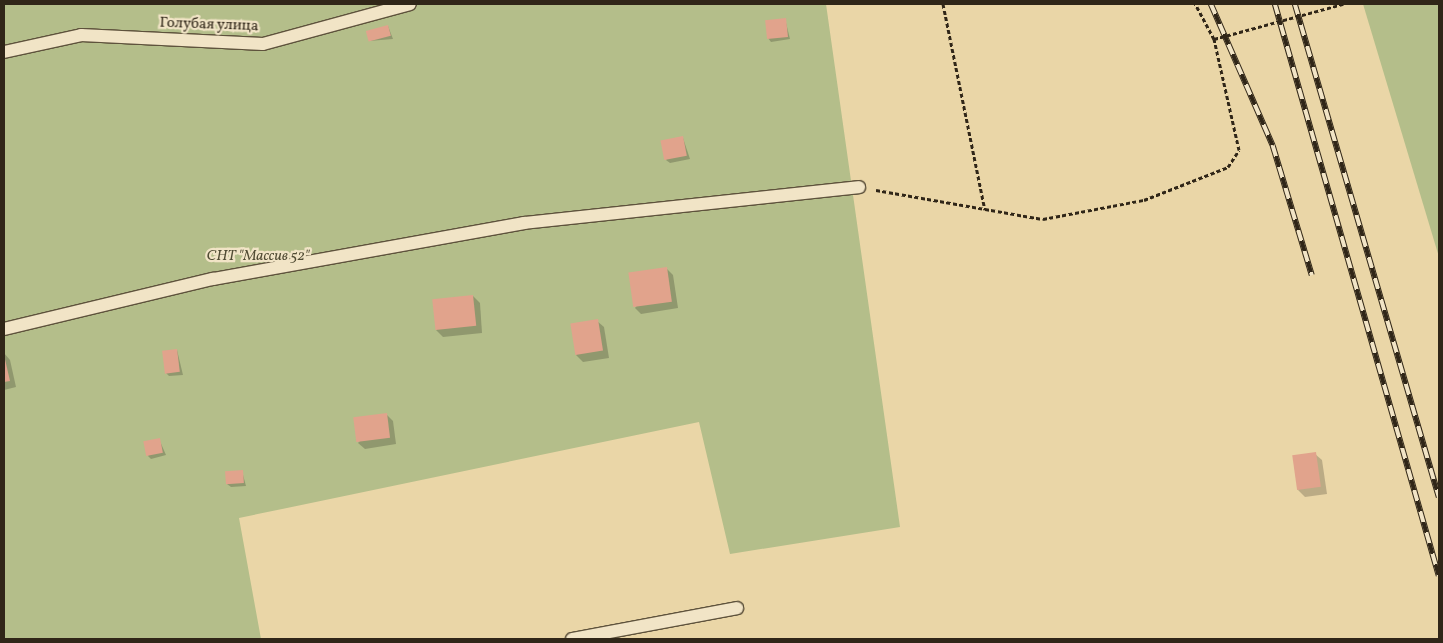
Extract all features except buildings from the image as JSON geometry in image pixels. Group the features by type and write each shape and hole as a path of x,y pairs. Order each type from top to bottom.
{"lane":[{"name":"Голубая улица","path":"4,52 81,35 263,44 410,4"},
{"path":"4,329 213,279 524,223 859,187"},
{"path":"572,639 738,608"}],"path":[{"path":"943,4 985,210"},
{"path":"859,187 1044,219 1144,200 1228,167 1240,150 1214,39 1196,4"},
{"path":"1214,39 1343,4"}],"green space":[{"name":"СНТ \"Массив 52\"","path":"4,4 826,4 900,527 730,554 699,422 239,518 261,639 4,639"},
{"path":"1363,4 1439,4 1439,257"}],"railway":[{"path":"1211,4 1273,146 1312,275"},
{"path":"1275,4 1439,576"},
{"path":"1295,4 1439,497"}]}
